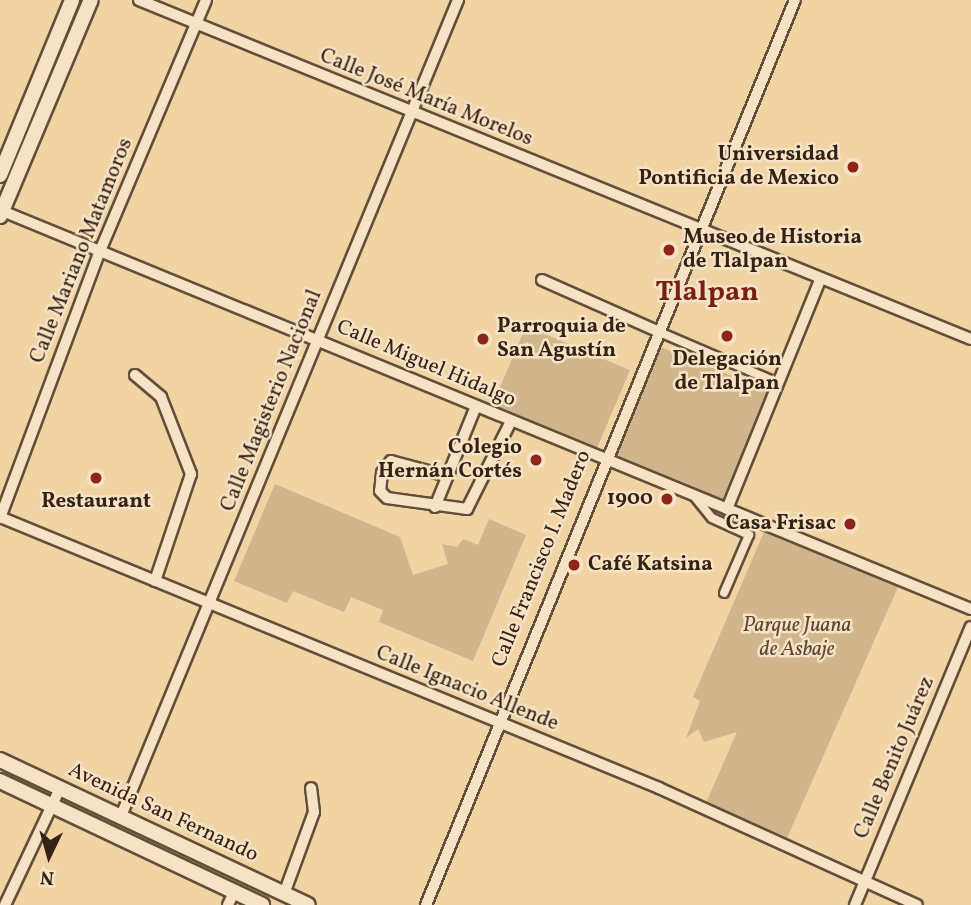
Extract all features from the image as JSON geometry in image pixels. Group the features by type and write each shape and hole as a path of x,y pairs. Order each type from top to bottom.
{"main road":[{"path":"0,175 72,0"},
{"path":"1,213 91,0"},
{"name":"Avenida San Fernando","path":"0,760 308,905"},
{"name":"Avenida San Fernando","path":"0,781 231,898 262,905"}],"street":[{"name":"Calle José María Morelos","path":"139,0 411,113 971,338"},
{"name":"Calle Mariano Matamoros","path":"0,517 100,251 206,0"},
{"name":"Calle Magisterio Nacional","path":"121,816 458,0"},
{"name":"Calle Francisco I. Madero","path":"426,905 496,722 794,0"},
{"name":"Calle Miguel Hidalgo","path":"1,213 100,251 971,609"},
{"path":"727,509 821,278"},
{"path":"542,280 778,383"},
{"path":"135,375 161,397 191,474 155,581"},
{"path":"435,507 476,407"},
{"path":"447,476 400,461 382,473 382,496 457,513 474,502 511,421"},
{"path":"694,496 712,518 749,535 724,593"},
{"name":"Calle Ignacio Allende","path":"0,517 496,722 917,905"},
{"name":"Calle Benito Juárez","path":"855,905 971,627"},
{"path":"5,905 60,788"},
{"path":"284,894 314,812 311,788"}],"green space":[{"path":"526,326 630,370 595,452 491,408"},
{"path":"658,346 770,391 724,505 612,460"},
{"path":"275,484 400,537 413,575 448,564 442,544 457,547 463,539 478,545 489,519 526,535 473,661 379,622 383,610 351,597 344,612 293,591 287,603 234,581"},
{"name":"Parque Juana de Asbaje","path":"767,525 902,578 787,838 706,803 737,732 704,742 698,729 686,738 700,701 693,697"}],"place":[{"name":"Universidad Pontificia de Mexico","path":"853,167"},
{"name":"Museo de Historia de Tlalpan","path":"669,250"},
{"name":"Delegación de Tlalpan","path":"727,336"},
{"name":"Parroquia de San Agustín","path":"483,339"},
{"name":"Colegio Hernán Cortés","path":"536,460"},
{"name":"Restaurant","path":"96,478"},
{"name":"1900","path":"667,499"},
{"name":"Casa Frisac","path":"850,524"},
{"name":"Café Katsina","path":"574,565"}],"district":[{"name":"Tlalpan","path":"707,293"}]}
